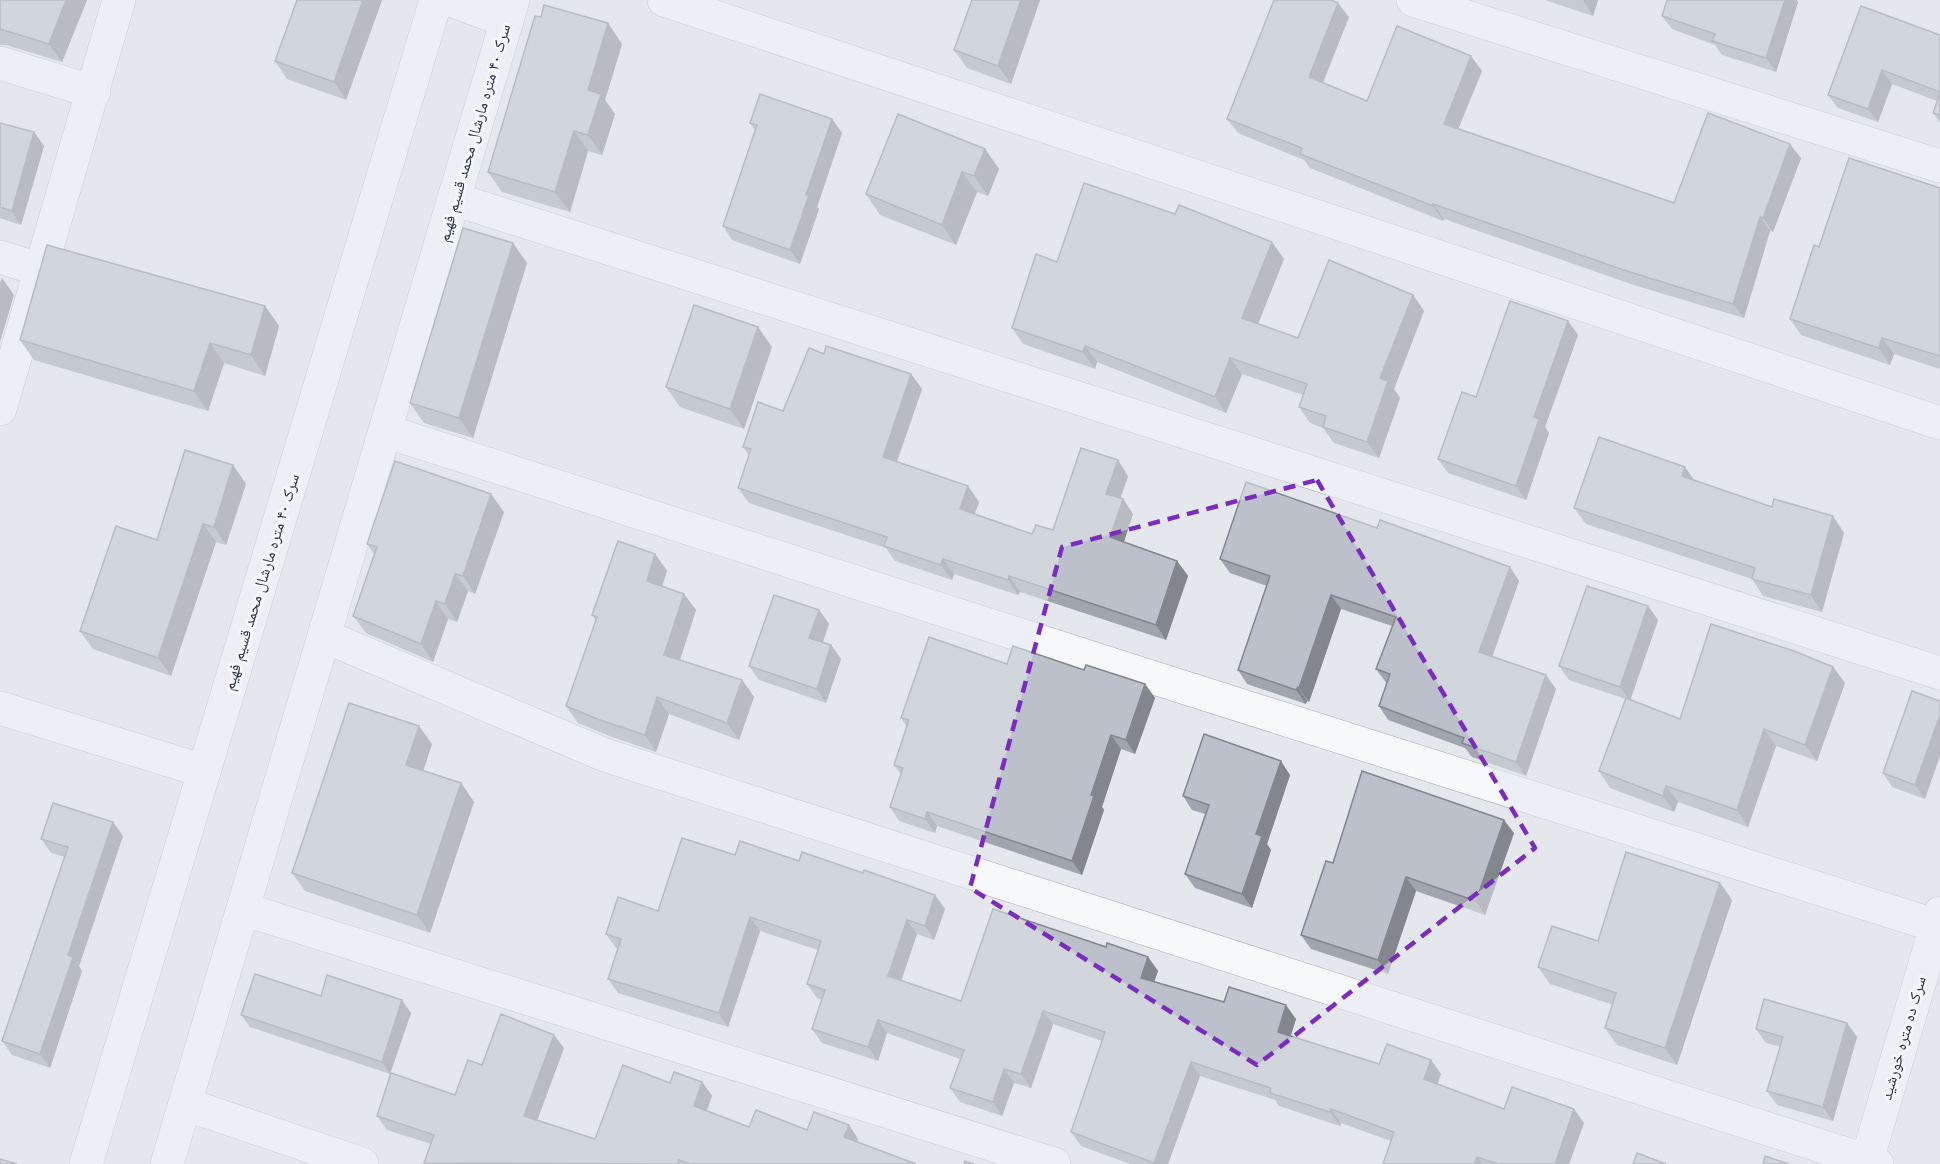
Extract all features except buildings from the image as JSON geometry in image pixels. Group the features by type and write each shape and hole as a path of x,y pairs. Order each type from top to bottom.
{"street":[{"path":"0,409 119,0"},
{"name":"سرک ۴۰ متره مارشال محمد قسیم فهیم","path":"86,1164 436,0"},
{"path":"452,0 510,10"},
{"path":"664,0 1940,423"},
{"path":"1413,0 1940,166"},
{"name":"سرک ۴۰ متره مارشال محمد قسیم فهیم","path":"167,1164 510,10"},
{"path":"0,63 94,92"},
{"path":"454,199 1940,673"},
{"path":"0,257 41,270"},
{"path":"385,431 1148,676 1939,922"},
{"path":"324,636 605,755 1870,1163"},
{"path":"0,708 204,771"},
{"path":"243,909 1054,1164"},
{"name":"سرک ده متره خورشید","path":"1870,1163 1939,922"},
{"path":"185,1104 362,1164"}],"highlighted area":[{"path":"1317,480 1535,848 1257,1065 970,888 1062,547"}]}
